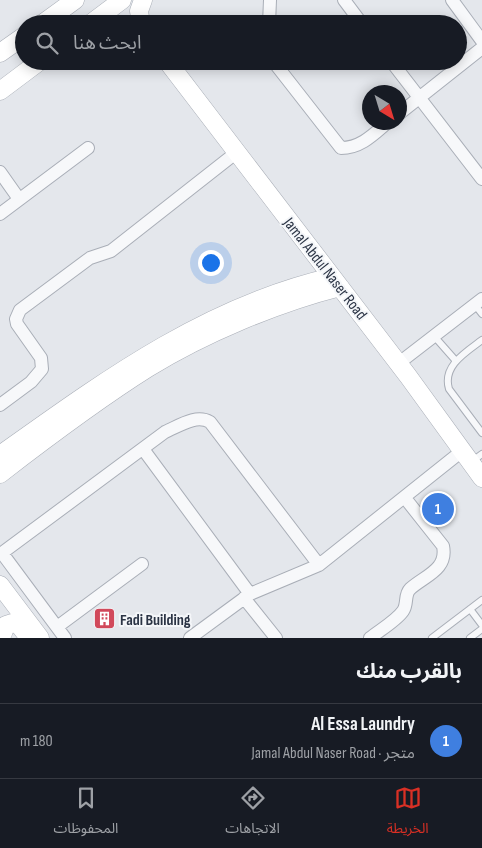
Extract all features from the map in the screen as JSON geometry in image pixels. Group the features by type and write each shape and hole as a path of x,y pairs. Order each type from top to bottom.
{"street":[{"path":"102,15 122,0"},
{"path":"139,15 143,0"},
{"path":"270,15 271,0"},
{"path":"344,0 355,15"},
{"path":"452,0 463,15"},
{"path":"54,15 71,2"},
{"path":"467,20 482,41"},
{"path":"0,53 15,42"},
{"path":"467,60 482,48"},
{"path":"0,91 28,70"},
{"name":"Jamal Abdul Naser Road","path":"173,70 472,456 482,478"},
{"path":"280,70 341,148 354,147 378,130"},
{"path":"398,70 482,178"},
{"path":"407,108 455,70"},
{"path":"0,214 88,148"},
{"path":"0,405 31,382 42,369 41,358 16,319 20,310 90,258 111,251 237,152"},
{"path":"0,172 19,199"},
{"path":"0,454 141,357 180,336 293,286 336,282"},
{"path":"0,474 46,438 149,367 202,339 336,282"},
{"path":"399,363 434,336 480,306"},
{"path":"65,638 2,553 165,432 188,422 204,419 210,422 319,565"},
{"path":"143,449 276,638"},
{"path":"190,638 247,596 319,565 405,498 472,456"},
{"path":"370,638 401,614 406,606 406,597 409,590 443,562 445,554 443,546 405,498"},
{"path":"57,627 142,564"},
{"path":"16,571 0,584 40,638"},
{"path":"3,633 6,625 12,622 19,625 29,638"}],"lane":[{"path":"434,336 456,361"},
{"path":"482,340 456,361 448,374 449,389 482,433"},
{"path":"432,638 482,600"},
{"path":"470,609 482,625"},
{"path":"470,638 482,629"}],"place":[{"name":"Al Essa Laundry","path":"438,509"},
{"name":"Fadi Building","path":"104,619"}]}
